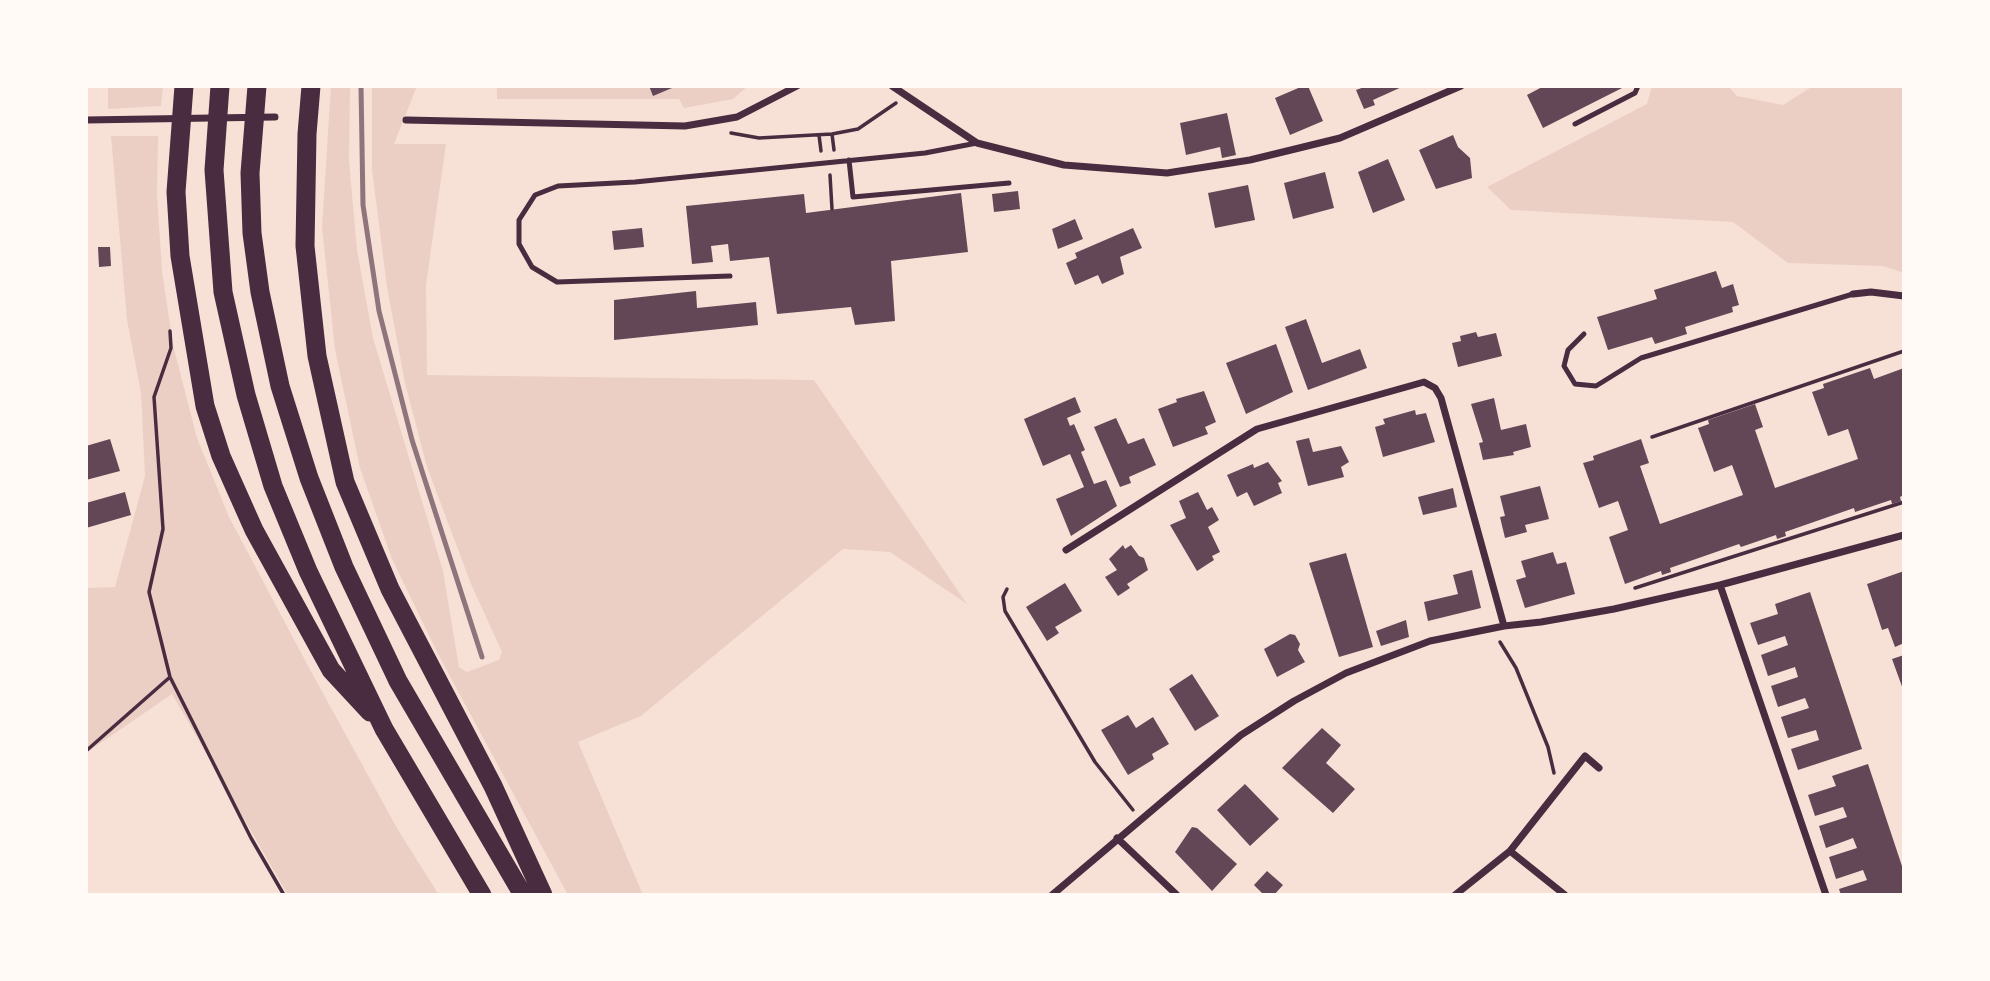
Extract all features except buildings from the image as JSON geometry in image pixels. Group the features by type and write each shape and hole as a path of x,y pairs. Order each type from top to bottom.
{"highway":[{"path":"184,86 176,192 180,256 205,406 221,456 254,530 318,647 331,670 384,729"},
{"path":"220,86 214,170 223,292 246,395 278,498 308,571 384,729 482,895"},
{"path":"257,86 250,173 252,233 268,339 309,478 344,567 398,681 523,895"},
{"path":"311,86 306,134 305,246 317,356 345,482 390,589 493,786 543,895"}],"street":[{"path":"406,120 685,126 737,117 797,86"},
{"path":"892,86 977,143 1064,165 1167,173 1250,160 1340,138 1461,86"},
{"path":"86,120 275,117"},
{"path":"1853,294 1904,296"},
{"path":"1066,550 1257,429 1424,382 1434,388 1441,398 1504,626"},
{"path":"1052,895 1241,735 1294,701 1381,658 1430,641 1624,606 1720,585 1904,535"},
{"path":"1720,585 1826,895"},
{"path":"1455,895 1510,851 1585,756 1600,768"},
{"path":"1117,838 1177,895"},
{"path":"1510,851 1565,895"}],"lane":[{"path":"1575,124 1635,93 1637,86"},
{"path":"730,276 557,282 532,267 519,244 519,220 535,195 558,186 635,182 925,153 977,143"},
{"path":"849,160 853,197 1009,183"},
{"path":"1584,334 1568,350 1564,366 1575,384 1596,386 1641,358 1853,294"}],"path":[{"path":"729,133 759,138 832,135 858,129 905,95"},
{"path":"829,162 832,209"},
{"path":"169,324 171,348 154,397 163,529 149,592 170,677 251,838 284,895"},
{"path":"1652,437 1904,351"},
{"path":"1624,606 1620,593 1904,502"},
{"path":"1007,589 1003,597 1005,611 1095,762 1120,796 1141,817"},
{"path":"1491,628 1516,668 1548,747 1557,789"},
{"path":"86,751 170,677"}],"shaded area":[{"path":"108,86 163,86 161,106 108,109"},
{"path":"331,86 350,86 349,161 357,250 373,338 443,571 459,667 467,672 499,660 502,652 471,584 427,467 405,383 387,287 372,170 372,86 417,86 394,144 446,144 426,285 427,375 814,380 967,604 890,552 843,549 641,716 578,742 643,895 568,895 439,656 392,559 360,468 335,350 322,227"},
{"path":"497,86 748,86 733,99 684,108 679,99 497,99"},
{"path":"1652,86 1728,86 1737,96 1783,105 1813,86 1904,86 1904,273 1883,266 1788,263 1733,222 1511,210 1487,187 1647,104"},
{"path":"111,136 158,136 157,194 162,271 173,345 197,438 229,517 398,830 439,895 288,895 172,694 86,753 86,588 115,587 145,476 141,393 127,320"}],"railway":[{"path":"361,86 363,205 379,311 412,440 482,657"}]}
